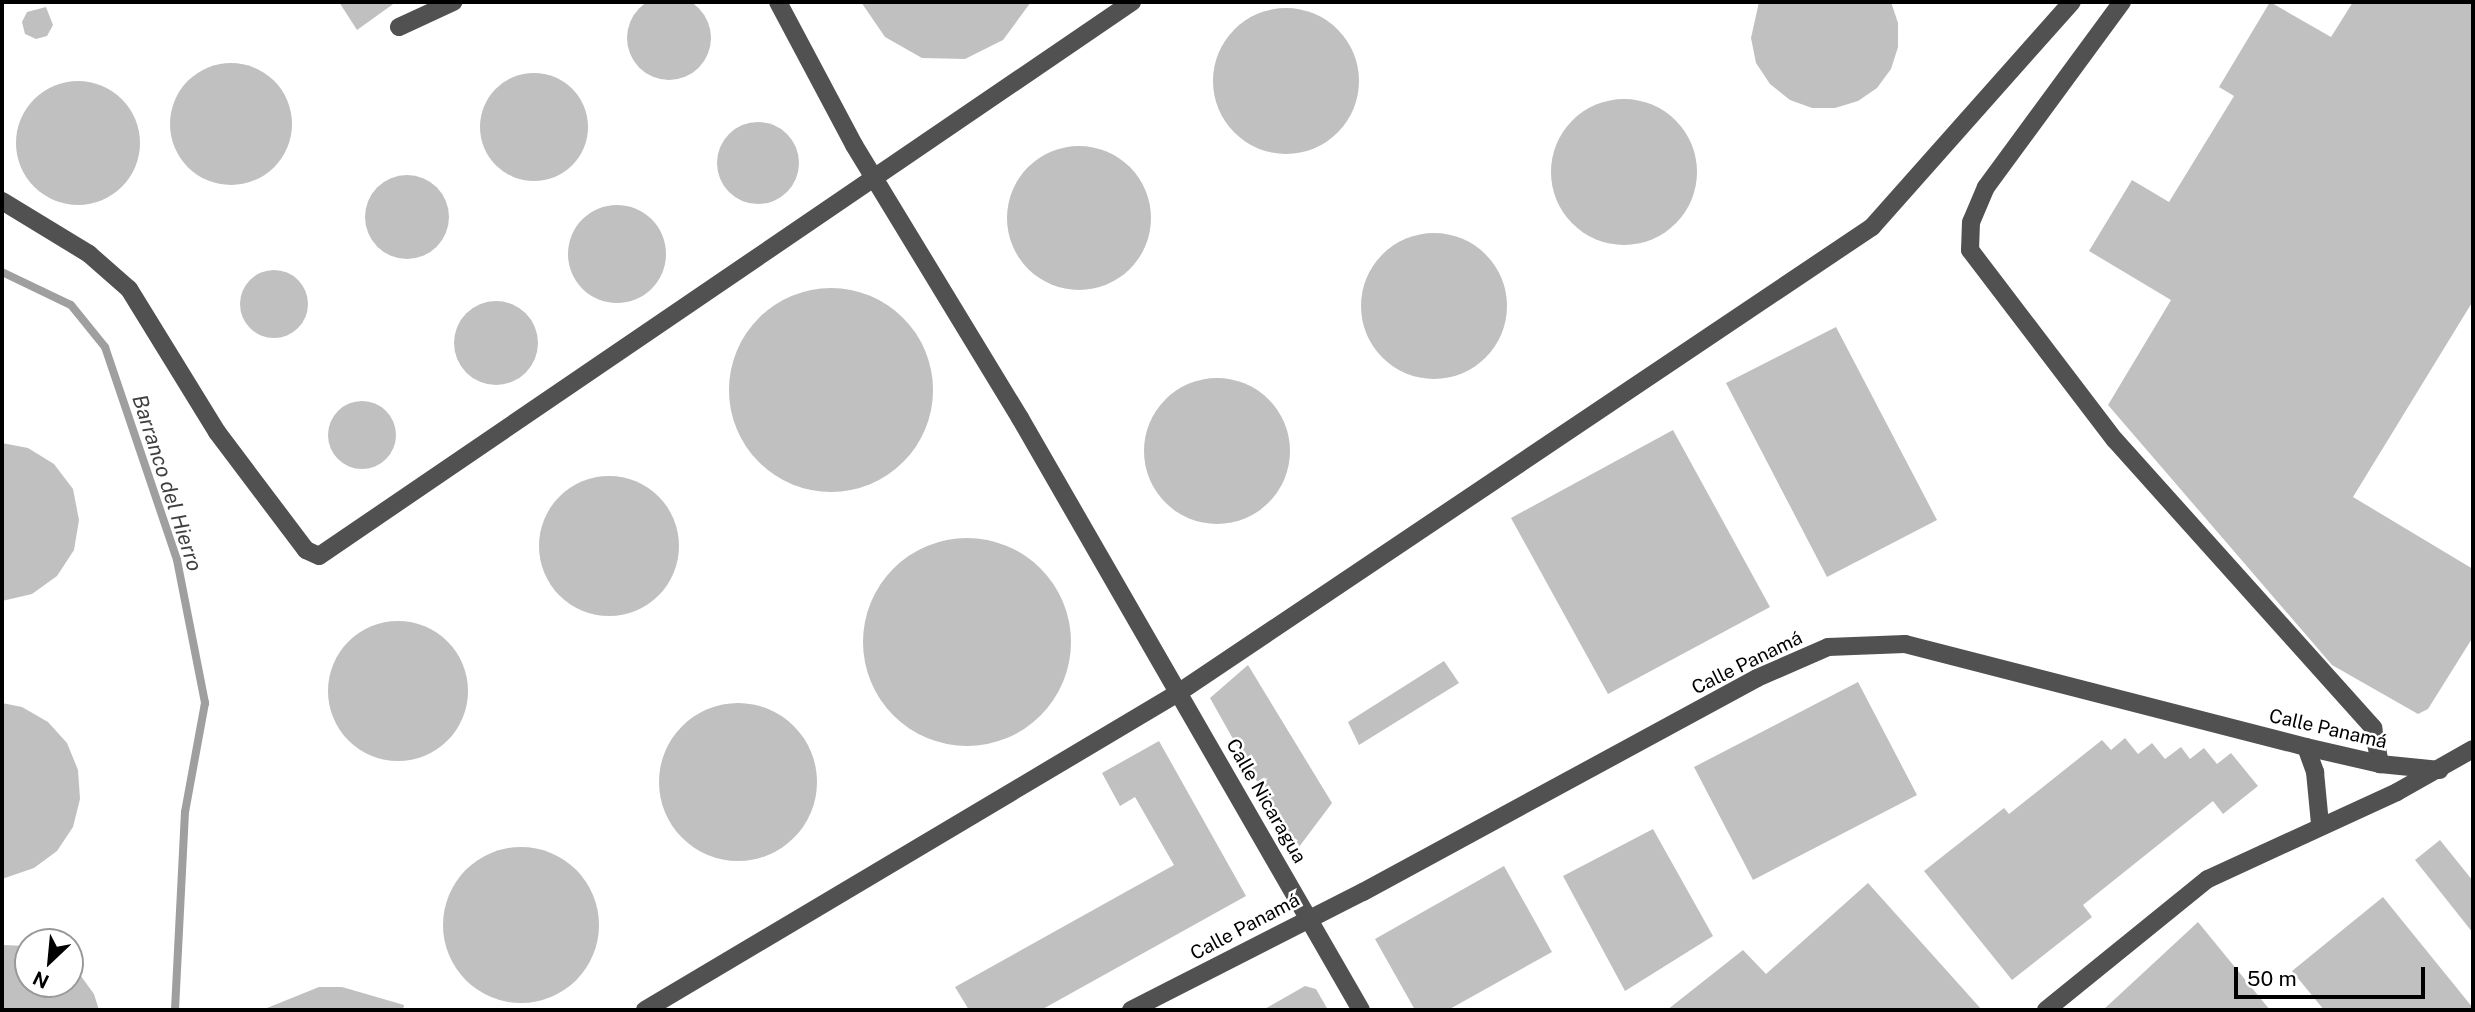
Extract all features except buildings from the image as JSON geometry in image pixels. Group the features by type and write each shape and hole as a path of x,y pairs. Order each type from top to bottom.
{"street":[{"path":"399,27 453,2"},
{"name":"Calle Nicaragua","path":"778,2 875,181 1020,418 1309,916 1360,1010"},
{"path":"2,201 89,254 129,289 217,432 306,550 319,556 836,202 875,181 1132,2"},
{"path":"645,1010 1182,700 1872,227 2072,2"},
{"path":"2122,2 1986,187 1971,222 1970,250 2115,440 2373,728 2381,764"},
{"name":"Calle Panamá","path":"1131,1010 1758,678 1828,647 1905,644 2305,747 2381,764 2440,771"},
{"path":"2305,747 2315,772 2320,824"},
{"path":"2046,1010 2208,879 2320,824 2440,771 2473,749"}],"waterway":[{"name":"Barranco del Hierro","path":"2,272 71,305 105,347 177,560 205,703 185,812 175,1010"}]}
